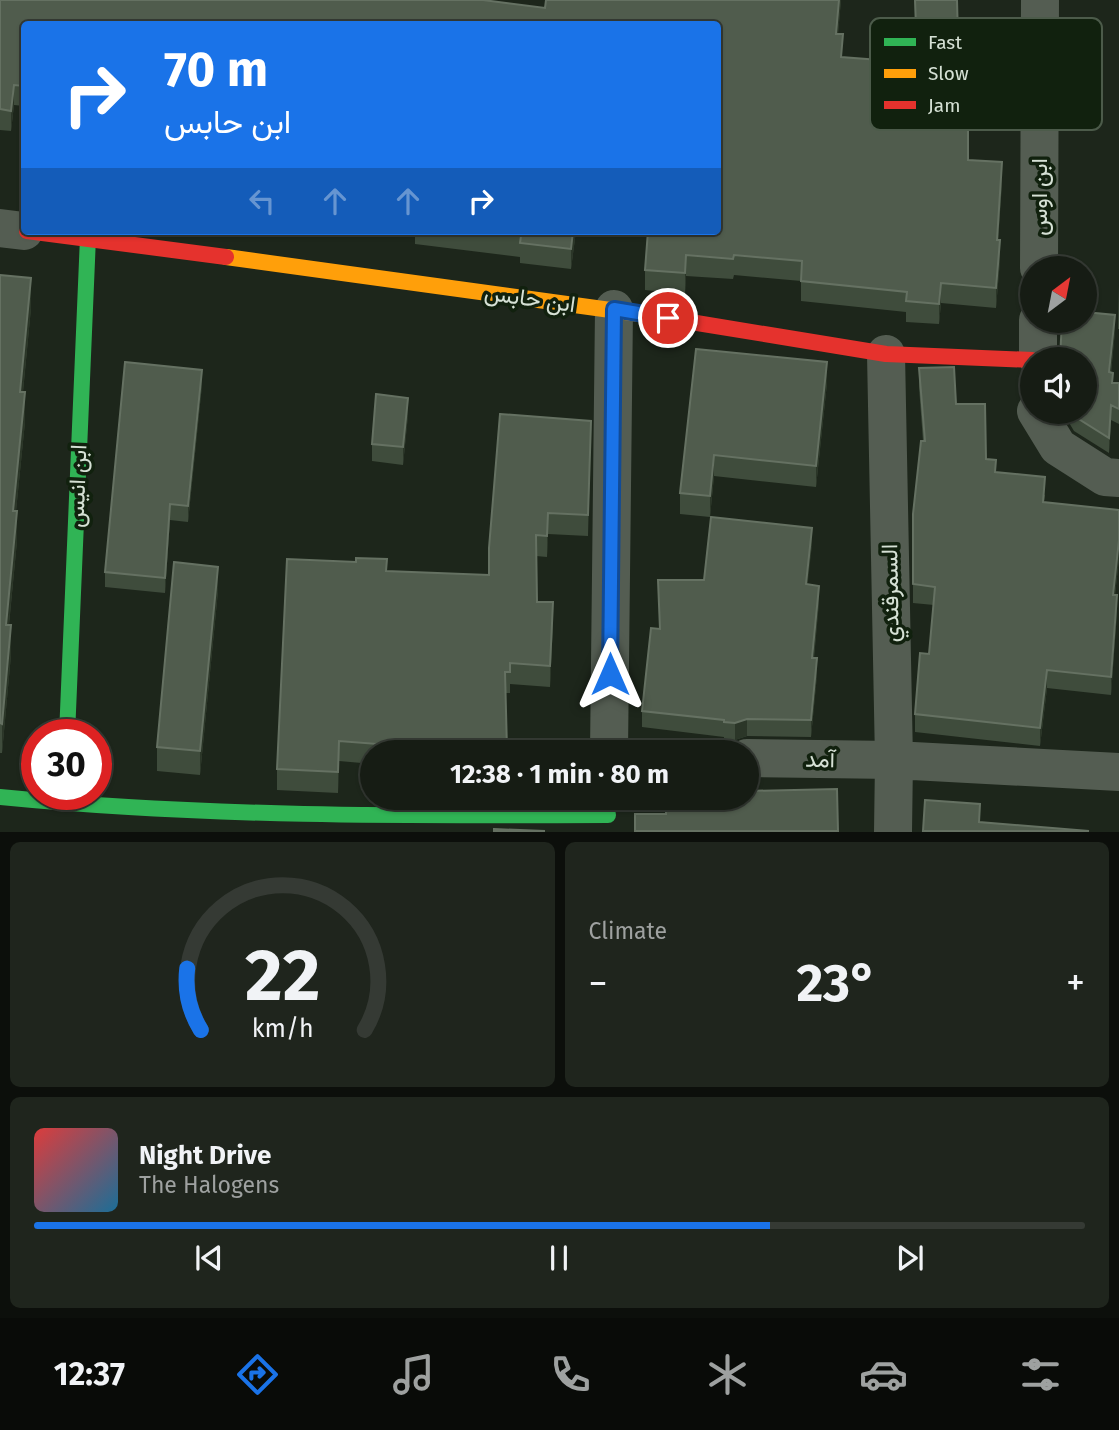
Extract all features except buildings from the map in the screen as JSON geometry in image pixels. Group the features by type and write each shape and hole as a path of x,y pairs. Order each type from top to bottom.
{"street":[{"name":"ابن اوس","path":"1040,0 1040,18"},
{"name":"ابن اوس","path":"1039,256 1040,130"},
{"name":"ابن حابس","path":"0,228 21,230"},
{"name":"ابن حابس","path":"67,235 614,309 886,354 1020,360"},
{"name":"ابن انيس","path":"68,719 88,237"},
{"path":"609,740 614,309"},
{"name":"السمرقندي","path":"886,354 893,831"},
{"path":"1044,424 1058,447 1105,477 1119,478"},
{"name":"آمد","path":"759,758 894,760 1119,772"},
{"path":"0,797 21,798"},
{"path":"106,810 157,822 376,823 608,815"}],"traffic: fast":[{"path":"68,719 88,237"},
{"path":"0,797 228,812 608,815"}],"traffic: slow":[{"path":"226,257 654,316"}],"traffic: jam":[{"path":"58,235 226,257"},
{"path":"654,316 886,354 1020,360"}],"route":[{"path":"610,674 614,309 668,318"}]}
